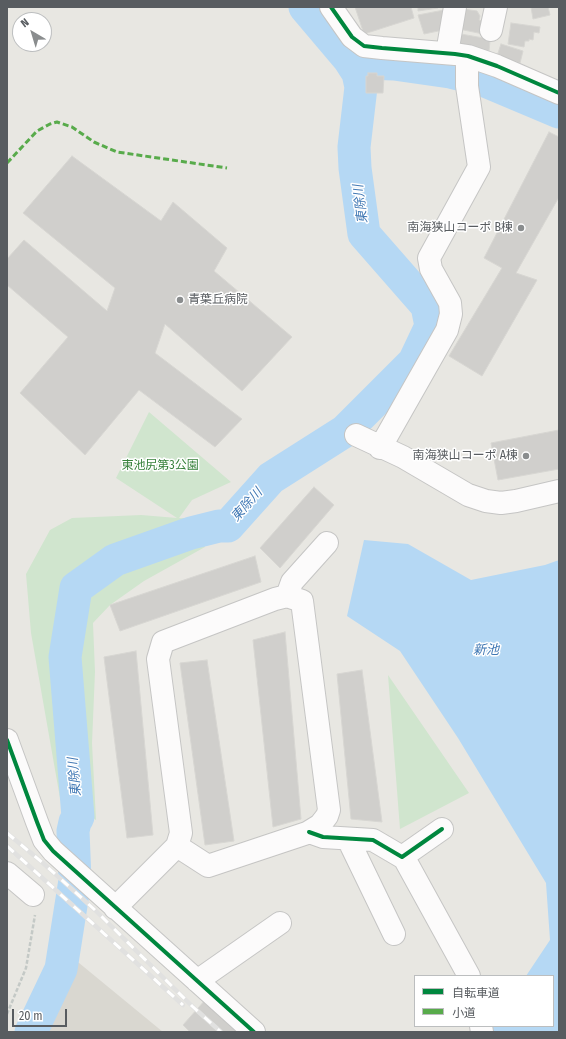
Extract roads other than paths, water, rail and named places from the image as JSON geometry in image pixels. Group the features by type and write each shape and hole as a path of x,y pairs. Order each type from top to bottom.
{"street":[{"path":"331,7 352,37 364,46 446,53 497,66 559,93"},
{"path":"446,53 455,7"},
{"path":"492,30 496,7"},
{"path":"380,448 447,330 451,314 450,303 432,269 429,258 479,167 468,86 467,59"},
{"path":"356,435 402,458 468,495 486,501 501,503 516,501 559,491"},
{"path":"287,596 292,582 327,543"},
{"path":"115,908 177,846 181,833 158,659 163,642 275,599 287,596 302,601 329,810 326,816 320,825 309,832 208,866 177,846"},
{"path":"7,740 44,840 53,851 254,1032"},
{"path":"403,856 442,830"},
{"path":"309,832 323,837 373,840 402,857 403,856 468,975"},
{"path":"348,839 394,934"},
{"path":"7,873 34,905"},
{"path":"196,981 280,923"}],"water":[{"name":"新池","path":"364,540 408,544 471,580 545,565 559,560 559,1032 493,1032 491,1027 554,1027 554,975 527,975 550,940 546,883 458,738 400,651 347,616"}],"waterway":[{"name":"東除川","path":"31,1032 61,969 75,880 73,831 78,817 65,657 76,588 115,560 191,533 219,526 228,526 271,478 345,431 414,362 431,326 427,306 364,234 355,168 354,147 361,87 358,73 349,59 305,7"},
{"path":"349,59 368,63 394,64 450,72 483,80 559,112"}],"railway":[{"path":"7,833 95,910 192,1006 221,1032"},
{"path":"7,846 183,1005"}],"place":[{"name":"南海狭山コーポ B棟","path":"521,228"},
{"name":"青葉丘病院","path":"180,300"},
{"name":"南海狭山コーポ A棟","path":"526,456"}],"park label":[{"name":"東池尻第3公園","path":"160,466"}]}
